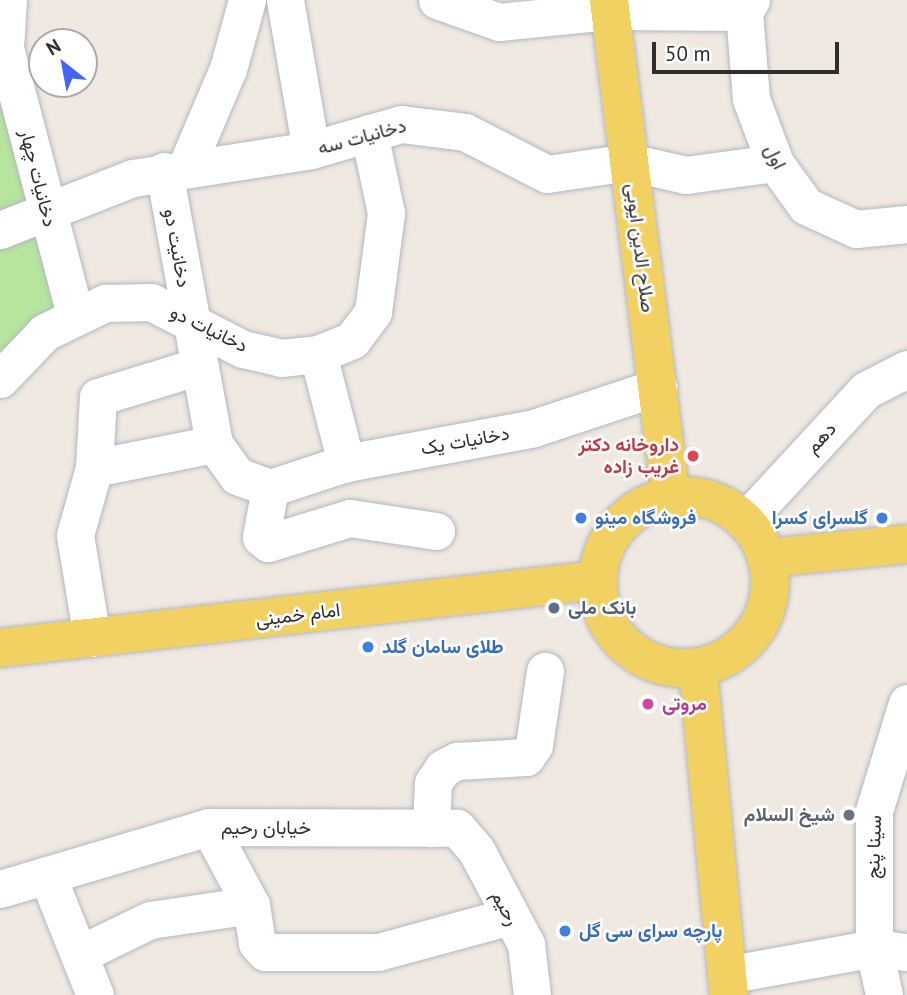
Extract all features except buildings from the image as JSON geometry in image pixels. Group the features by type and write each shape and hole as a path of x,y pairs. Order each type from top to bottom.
{"main road":[{"name":"صلاح الدین ایوبی","path":"610,6 671,496"},
{"path":"671,496 712,500 746,521 767,558 768,606 757,628 721,660 698,668 648,662 626,648 600,606 597,580 619,524 671,496"},
{"path":"767,558 907,544"},
{"name":"امام خمینی","path":"0,648 597,580"},
{"path":"698,668 728,985"}],"street":[{"name":"دخانیات چهار","path":"8,0 2,47 75,314"},
{"path":"176,168 228,69 247,0"},
{"path":"285,0 312,150"},
{"path":"437,0 499,22 610,6 747,6"},
{"name":"اول","path":"747,6 751,99 775,163 806,206 856,229 907,224"},
{"name":"دخانیات سه","path":"0,230 46,209 176,168 249,163 422,122 450,128 547,174 629,162 686,175 775,163"},
{"name":"دخانیات دو","path":"0,379 45,332 75,314 105,303 151,302 189,318 243,349 281,358 318,354 352,340 373,312 386,213 369,133"},
{"name":"دخانیت دو","path":"176,168 189,318 196,367 214,444"},
{"path":"318,354 346,463"},
{"path":"92,638 75,535 93,468 99,397 196,367"},
{"name":"دهم","path":"746,521 866,390 907,369"},
{"name":"دخانیات یک","path":"270,488 346,463 534,428 658,387"},
{"path":"93,468 214,444 237,476 270,488 261,537 268,543 350,519 436,531"},
{"path":"444,828 433,783 443,768 457,761 526,757 534,744 545,671"},
{"name":"سینا پنج","path":"884,995 891,950 874,811 907,703"},
{"path":"209,827 251,905 257,943 265,952 378,952 507,918"},
{"name":"خیابان رحیم","path":"0,889 209,827 444,828"},
{"name":"رحیم","path":"444,828 476,850 507,918 526,944 532,995"},
{"path":"47,874 95,995"},
{"path":"80,954 150,920 251,905"},
{"path":"728,985 891,950"}],"green space":[{"path":"0,103 58,303 0,355"}],"place":[{"name":"داروخانه دکتر غریب زاده","path":"693,456"},
{"name":"فروشگاه مینو","path":"581,518"},
{"name":"گلسرای کسرا","path":"882,518"},
{"name":"بانک ملی","path":"554,608"},
{"name":"طلای سامان گلد","path":"368,647"},
{"name":"مروتی","path":"648,704"},
{"name":"شیخ السلام","path":"849,815"},
{"name":"پارچه سرای سی گل","path":"565,931"}]}
